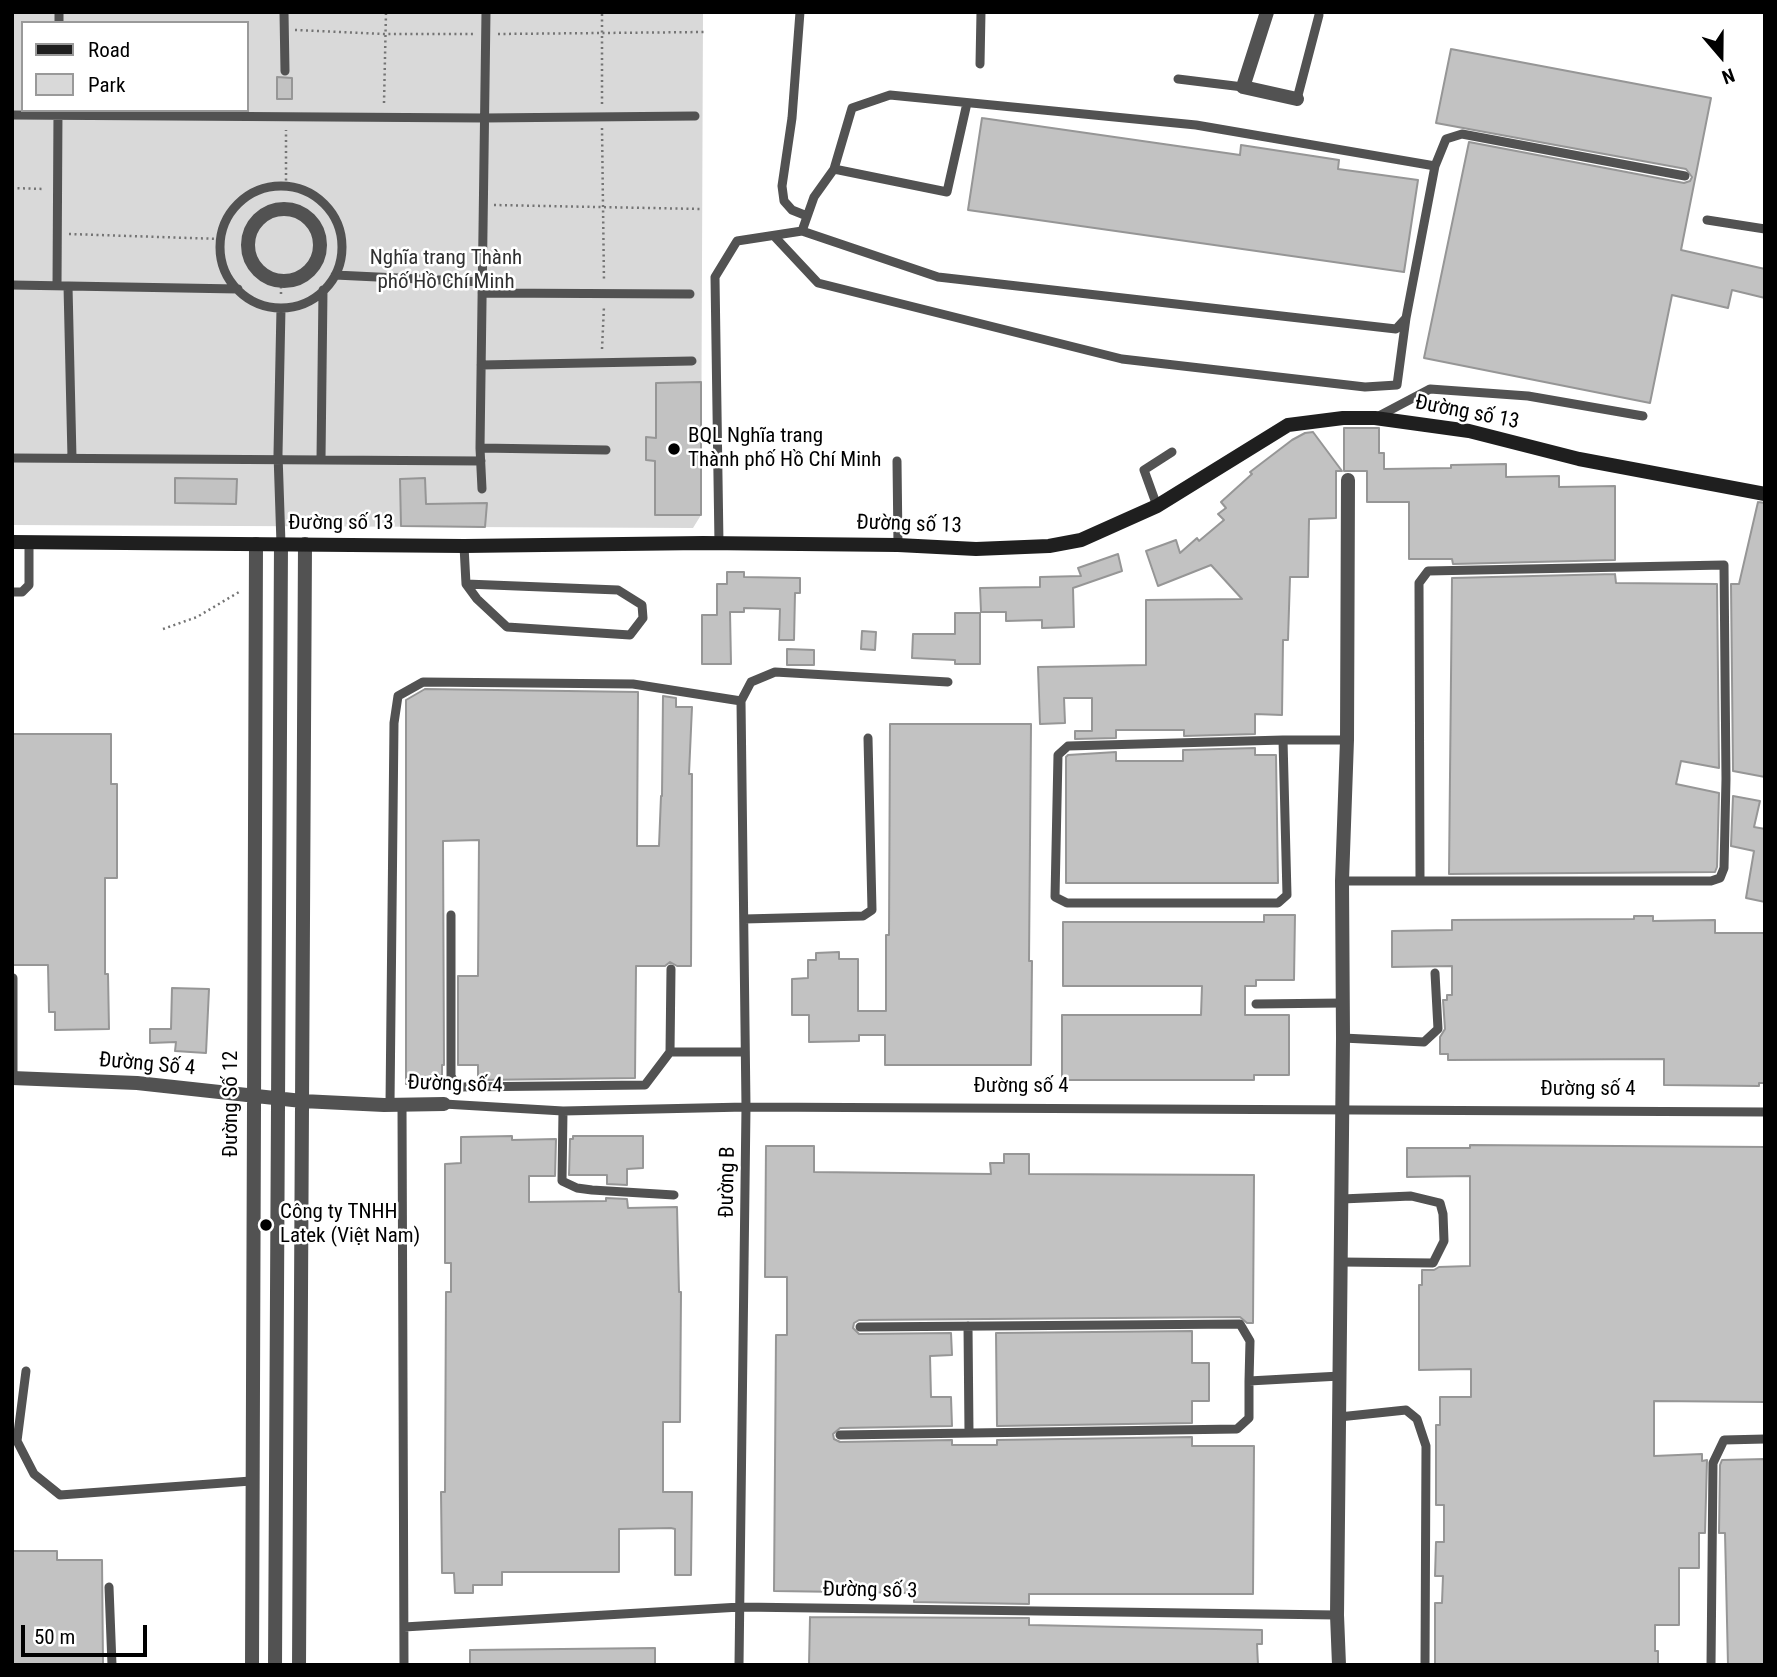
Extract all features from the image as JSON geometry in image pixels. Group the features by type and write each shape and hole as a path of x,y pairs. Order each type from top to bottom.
{"street":[{"path":"1267,12 1243,87 1297,99"},
{"path":"294,210 305,215 314,224 319,236 317,260 300,278 281,281 267,277 251,261 248,238 253,228 269,212 294,210"},
{"name":"Đường số 13","path":"12,542 464,546 898,545 976,549 1049,546 1081,540 1157,506 1287,425 1335,418 1375,418 1469,431 1579,459 1765,494"},
{"path":"1339,1665 1337,1615 1343,1110 1342,881 1347,740 1348,480"},
{"name":"Đường Số 12","path":"252,1665 257,544"},
{"path":"275,1665 281,544"},
{"path":"299,1665 305,544"},
{"name":"Đường Số 4","path":"13,1078 137,1083 277,1100"},
{"name":"Đường số 4","path":"277,1100 444,1104"}],"lane":[{"path":"284,12 285,71"},
{"path":"482,489 480,448 486,12"},
{"path":"800,12 792,118 782,186 784,201 792,210 807,216"},
{"path":"980,64 981,12"},
{"path":"1297,99 1319,15"},
{"path":"1178,79 1243,87"},
{"path":"802,231 814,197 834,169 852,108 890,95 1196,125 1435,166"},
{"path":"834,169 947,192 967,103"},
{"path":"12,115 58,112 484,118 695,116"},
{"path":"57,286 58,112"},
{"path":"774,236 818,283 1122,359 1364,387 1397,385 1406,318 1435,166 1446,139 1462,134 1685,176"},
{"path":"276,185 286,186 297,187 315,195 329,208 339,225 343,244 335,275 323,290 302,304 281,308 262,304 243,295 229,279 221,260 220,239 226,219 239,202 256,191 276,185"},
{"path":"1707,220 1765,229"},
{"path":"719,544 715,277 737,241 802,231 938,277 1396,329 1406,318"},
{"path":"335,275 482,282"},
{"path":"12,285 238,289"},
{"path":"68,286 72,458"},
{"path":"321,459 323,290"},
{"path":"482,293 690,294"},
{"path":"281,308 278,459 281,544"},
{"path":"481,365 692,361"},
{"path":"1375,418 1430,389 1528,396 1643,416"},
{"path":"480,448 606,450"},
{"path":"1157,506 1144,470 1172,453"},
{"path":"12,458 481,461"},
{"path":"897,461 898,545"},
{"path":"12,592 22,592 29,584 29,542"},
{"path":"464,546 466,584 477,599 507,627 630,635 643,618 642,605 618,590 466,584"},
{"path":"1342,881 1711,881 1720,878 1724,868 1726,779 1724,565 1428,571 1419,583 1420,880"},
{"path":"404,1665 396,1104 394,723 398,696 423,682 634,684 741,701 751,682 775,672 948,681"},
{"name":"Đường B","path":"739,1665 746,1107 741,701"},
{"path":"744,919 863,916 872,910 868,738"},
{"path":"1283,740 1287,895 1278,902 1067,903 1055,897 1058,755 1068,746 1283,740 1347,740"},
{"path":"451,915 451,1076 457,1087 645,1085 670,1052 671,969"},
{"path":"1343,1038 1424,1042 1438,1029 1435,973"},
{"path":"13,978 13,1078"},
{"path":"1256,1004 1342,1003"},
{"path":"670,1052 746,1052"},
{"name":"Đường số 4","path":"444,1104 563,1111 746,1107 1765,1112"},
{"path":"563,1111 562,1181 577,1188 592,1190 674,1195"},
{"path":"1341,1262 1433,1263 1444,1241 1440,1203 1411,1196 1342,1199"},
{"path":"840,1435 1237,1429 1250,1418 1250,1341 1240,1324 860,1327"},
{"path":"968,1326 969,1433"},
{"path":"26,1371 17,1441 34,1474 60,1495 251,1481"},
{"path":"1249,1381 1340,1376"},
{"path":"1339,1417 1406,1410 1417,1419 1426,1446 1425,1665"},
{"path":"1711,1665 1713,1463 1724,1440 1765,1439"},
{"path":"109,1587 113,1665"},
{"name":"Đường số 3","path":"404,1627 740,1607 1337,1615"}],"path":[{"path":"384,117 386,12"},
{"path":"602,12 602,362"},
{"path":"286,116 286,186"},
{"path":"12,188 58,189"},
{"path":"483,205 701,209"},
{"path":"57,233 220,239"},
{"path":"163,629 197,617 240,592"}],"green space":[{"name":"Nghĩa trang Thành phố Hồ Chí Minh","path":"12,12 703,12 701,515 693,528 12,525"}],"building":[{"path":"1451,49 1711,98 1681,250 1765,269 1765,298 1732,290 1728,308 1672,295 1650,403 1424,358 1469,142 1684,183 1692,177 1686,169 1436,123"},
{"path":"277,77 292,78 292,99 277,99"},
{"path":"982,118 1240,155 1241,145 1339,160 1338,169 1418,180 1404,272 968,210"},
{"name":"BQL Nghĩa trang Thành phố Hồ Chí Minh","path":"701,382 701,515 655,515 655,461 646,460 646,437 656,438 656,383"},
{"path":"1344,428 1379,428 1379,453 1384,453 1384,469 1506,464 1506,477 1559,476 1559,487 1615,486 1615,560 1453,564 1452,559 1409,559 1409,502 1367,502 1367,471 1344,471"},
{"path":"1313,432 1342,471 1336,471 1336,518 1309,519 1308,577 1290,577 1288,640 1283,640 1282,715 1255,714 1255,734 1184,736 1184,730 1116,730 1116,738 1075,739 1075,731 1092,731 1092,698 1064,698 1065,723 1040,724 1038,667 1146,665 1146,600 1242,599 1211,565 1158,586 1146,551 1176,540 1180,553 1197,538 1199,541 1224,520 1218,514 1226,508 1221,502 1252,474 1250,472 1292,440"},
{"path":"175,478 237,479 236,504 175,503"},
{"path":"425,478 426,504 487,503 485,527 401,526 400,479"},
{"path":"1758,502 1765,503 1765,777 1733,771 1731,584 1739,584"},
{"path":"1118,554 1122,571 1073,588 1074,627 1042,628 1042,620 1006,621 1006,612 981,612 980,588 1040,587 1040,577 1081,576 1078,568"},
{"path":"727,572 744,572 744,577 800,578 800,593 795,593 794,640 779,640 780,609 744,608 744,612 730,612 731,664 702,664 702,615 717,615 717,584 727,584"},
{"path":"1615,574 1616,583 1717,584 1719,768 1681,761 1676,784 1719,793 1715,872 1449,874 1452,578"},
{"path":"955,613 980,613 980,664 955,664 955,660 912,658 913,634 955,634"},
{"path":"862,631 876,632 875,650 861,649"},
{"path":"787,649 814,650 814,665 787,665"},
{"path":"425,689 638,692 637,846 659,846 663,696 676,698 676,707 692,707 689,774 692,774 691,966 677,966 670,962 665,966 636,966 635,1078 478,1080 478,1065 458,1065 458,976 478,976 479,840 443,841 442,1084 406,1084 406,700"},
{"path":"890,724 1031,724 1031,1065 885,1065 885,1035 859,1035 859,1041 809,1042 809,1015 792,1015 792,979 808,978 808,960 816,960 816,953 839,952 839,959 858,959 858,1011 886,1011"},
{"path":"12,734 111,734 111,784 117,784 117,878 105,878 105,974 108,974 109,1029 55,1030 55,1012 49,1012 48,965 12,965"},
{"path":"1255,748 1255,755 1276,755 1278,883 1066,883 1068,755 1116,752 1116,761 1183,761 1183,750"},
{"path":"1733,796 1760,801 1754,827 1765,829 1765,902 1746,898 1754,851 1731,846"},
{"path":"1264,915 1295,915 1294,980 1256,980 1256,986 1245,986 1245,1015 1289,1015 1289,1075 1254,1075 1254,1080 1062,1080 1062,1015 1201,1015 1202,986 1063,986 1063,922 1264,922"},
{"path":"1634,916 1653,916 1653,921 1715,920 1715,933 1764,933 1765,1083 1759,1083 1759,1086 1664,1085 1664,1059 1448,1060 1448,1054 1440,1054 1440,1037 1445,1029 1443,1000 1447,1000 1447,995 1452,995 1452,966 1392,967 1392,931 1452,930 1452,920 1634,919"},
{"path":"172,988 209,989 206,1053 175,1051 176,1042 150,1043 150,1029 171,1029"},
{"path":"512,1136 512,1140 556,1139 555,1176 529,1176 529,1202 606,1201 606,1198 627,1199 628,1208 677,1207 681,1292 680,1422 663,1422 663,1492 692,1492 691,1575 675,1575 675,1529 671,1528 619,1529 619,1572 502,1572 502,1585 473,1585 473,1593 455,1593 454,1573 442,1573 441,1492 445,1492 446,1292 451,1292 451,1263 445,1263 445,1164 461,1163 461,1137"},
{"path":"573,1136 643,1136 643,1168 627,1169 627,1185 607,1184 607,1175 569,1175 570,1139 573,1139"},
{"path":"1470,1145 1765,1147 1765,1402 1654,1401 1654,1456 1702,1454 1702,1461 1707,1460 1705,1533 1699,1533 1699,1568 1679,1568 1679,1625 1655,1625 1658,1665 1435,1665 1435,1603 1442,1603 1443,1576 1435,1576 1436,1542 1444,1542 1444,1505 1436,1505 1436,1425 1440,1425 1440,1397 1471,1397 1471,1369 1419,1370 1419,1285 1422,1285 1422,1270 1470,1266 1470,1176 1407,1177 1407,1148 1470,1148"},
{"path":"766,1146 814,1146 814,1172 991,1174 990,1163 1004,1163 1004,1154 1029,1154 1029,1174 1254,1175 1253,1323 1247,1323 1240,1317 859,1320 854,1323 853,1328 859,1334 951,1333 952,1355 930,1356 931,1397 951,1397 952,1426 840,1428 833,1434 834,1439 840,1442 952,1440 952,1445 997,1445 997,1440 1192,1437 1192,1446 1254,1446 1253,1594 1029,1594 1029,1604 914,1602 914,1593 774,1591 776,1335 787,1335 787,1277 765,1277"},
{"path":"1192,1331 1192,1363 1209,1363 1209,1401 1192,1401 1192,1423 997,1426 996,1333"},
{"path":"1765,1459 1765,1665 1728,1665 1725,1533 1719,1533 1720,1465 1722,1460"},
{"path":"12,1551 57,1551 57,1560 102,1560 103,1665 12,1665"},
{"path":"810,1617 1029,1618 1029,1625 1262,1630 1262,1644 1257,1644 1258,1665 809,1665"},
{"path":"655,1648 655,1665 470,1665 470,1650"}],"place":[{"name":"BQL Nghĩa trang Thành phố Hồ Chí Minh","path":"674,449"},
{"name":"Công ty TNHH Latek (Việt Nam)","path":"266,1225"}]}
